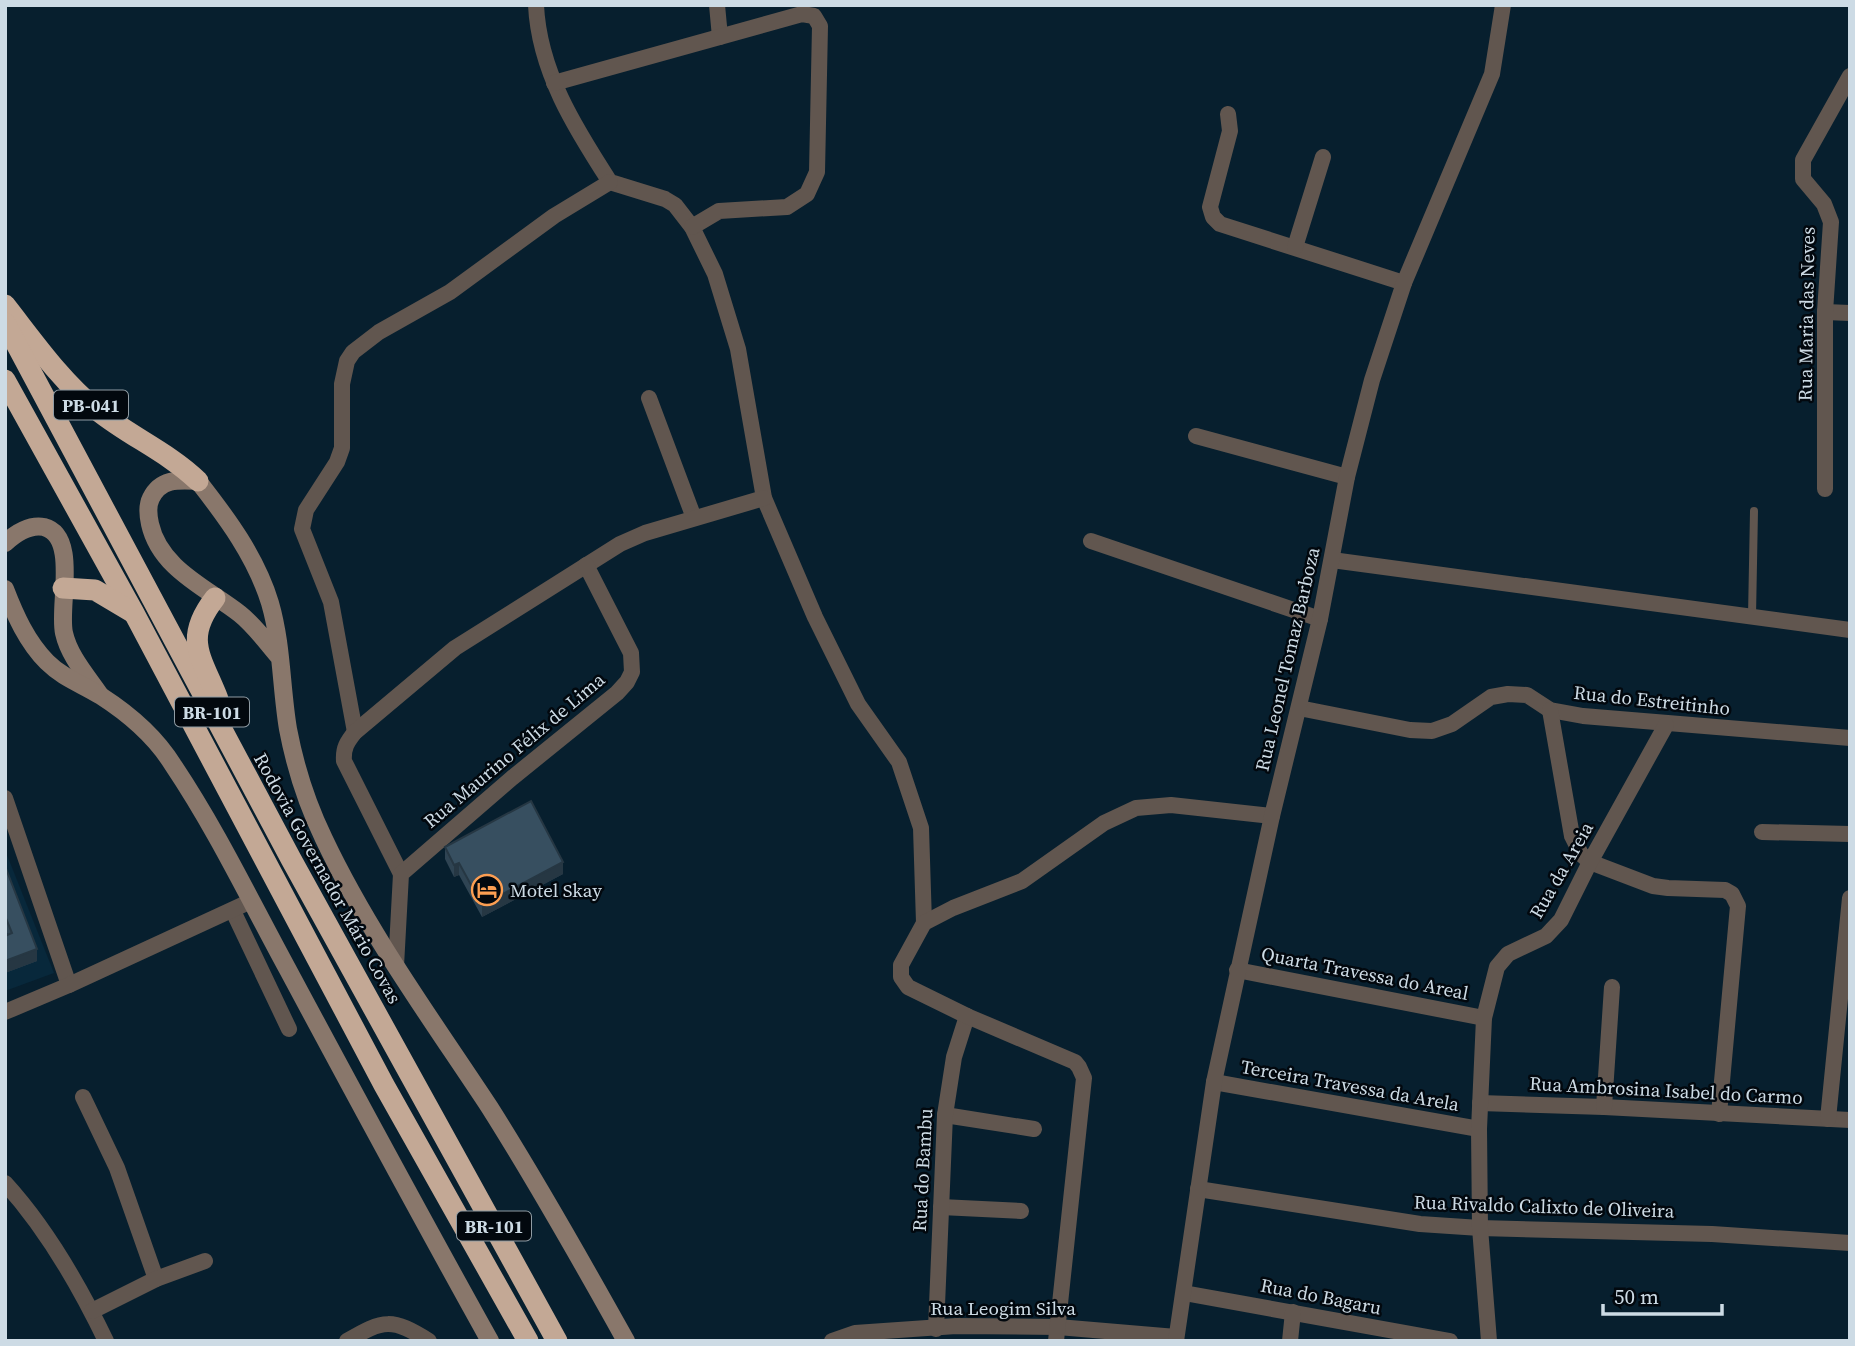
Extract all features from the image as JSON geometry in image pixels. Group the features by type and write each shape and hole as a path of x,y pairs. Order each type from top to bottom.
{"highway":[{"name":"PB-041","path":"5,305 50,363 97,410 167,456 198,481"},
{"name":"Rodovia Governador Mário Covas","path":"5,323 256,792 557,1341"},
{"name":"BR-101","path":"5,380 134,613 384,1085 528,1341"},
{"path":"63,588 95,590 134,613"},
{"path":"215,598 198,623 197,646 256,792"}],"main road":[{"path":"198,481 166,482 152,496 148,505 148,516 157,542 177,568 241,615 280,658"},
{"name":"PB-041","path":"198,481 227,518 257,571 270,602 288,728 305,792 323,837 345,881 396,966 528,1169 626,1341"},
{"path":"5,543 23,530 34,526 52,530 63,546 62,617 67,645 100,695"},
{"path":"5,589 33,646 47,662 73,682 100,695 135,720 172,763 251,901 490,1341"}],"street":[{"path":"536,5 542,46 554,83 567,112 610,182 665,199 675,205 692,227 715,274 738,349 764,498 815,617 858,704 899,762 921,828 924,923 901,965 904,983 967,1016 1075,1062 1083,1072 1057,1334"},
{"path":"717,5 720,37"},
{"name":"Rua Leonel Tomaz Barboza","path":"1176,1339 1214,1082 1272,816 1320,619 1347,477 1372,380 1404,283 1492,74 1503,5"},
{"path":"554,83 803,14 814,16 820,26 817,172 807,194 786,207 719,211 692,227"},
{"name":"Rua Maria das Neves","path":"1825,489 1825,312 1831,222 1824,204 1803,179 1804,160 1850,76"},
{"path":"1227,114 1230,131 1210,207 1213,217 1220,224 1404,283"},
{"path":"1295,247 1323,157"},
{"path":"355,732 333,610 302,529 306,510 337,461 342,448 342,384 347,361 353,352 379,332 450,292 554,216 610,182"},
{"path":"1825,312 1850,313"},
{"path":"649,398 694,518"},
{"path":"1196,436 1347,477"},
{"path":"396,966 401,874 344,761 343,751 347,741 454,648 620,544 645,533 764,498"},
{"path":"1091,541 1320,619"},
{"path":"1332,560 1850,631"},
{"name":"Rua Maurino Félix de Lima","path":"401,874 512,778 617,693 632,672 631,653 586,565"},
{"name":"Rua do Estreitinho","path":"1298,708 1432,731 1452,724 1485,700 1499,694 1527,695 1550,710 1583,716 1666,725 1850,738"},
{"path":"1550,710 1572,836 1581,854 1590,862 1646,884 1668,888 1725,890 1738,906 1719,1114"},
{"name":"Rua da Areia","path":"1489,1341 1480,1228 1479,1129 1484,1018 1497,967 1516,949 1546,936 1554,929 1666,725"},
{"path":"5,798 69,985"},
{"path":"924,923 953,908 1022,881 1104,823 1136,808 1171,805 1272,816"},
{"path":"1762,832 1850,834"},
{"path":"1828,1119 1850,898"},
{"path":"5,1012 251,901"},
{"path":"233,911 289,1030"},
{"name":"Quarta Travessa do Areal","path":"1237,970 1484,1018"},
{"path":"1604,1107 1612,987"},
{"name":"Rua do Bambu","path":"936,1329 945,1115 954,1056 967,1016"},
{"name":"Terceira Travessa da Arela","path":"1214,1082 1479,1129"},
{"path":"83,1097 117,1168 156,1279"},
{"name":"Rua Ambrosina Isabel do Carmo","path":"1480,1103 1850,1120"},
{"path":"945,1115 1034,1129"},
{"path":"5,1182 43,1229 92,1311 106,1341"},
{"name":"Rua Rivaldo Calixto de Oliveira","path":"1198,1189 1420,1224 1712,1234 1850,1243"},
{"path":"941,1207 1021,1211"},
{"path":"92,1311 156,1279 205,1261"},
{"name":"Rua do Bagaru","path":"1184,1293 1293,1312 1404,1337 1450,1341"},
{"path":"1290,1341 1293,1312"},
{"path":"347,1341 382,1324 395,1324 410,1329 429,1341"},
{"name":"Rua Leogim Silva","path":"832,1341 855,1333 936,1329 955,1334 1057,1334 1176,1339"}],"lane":[{"path":"1752,617 1754,511"}],"shaded area":[{"path":"5,850 54,973 5,991"}],"building":[{"path":"531,801 563,862 482,905 459,863 454,865 445,847"},
{"path":"5,866 37,949 5,961 5,936 12,933 5,916"}],"place":[{"name":"Motel Skay","path":"487,890"}]}
